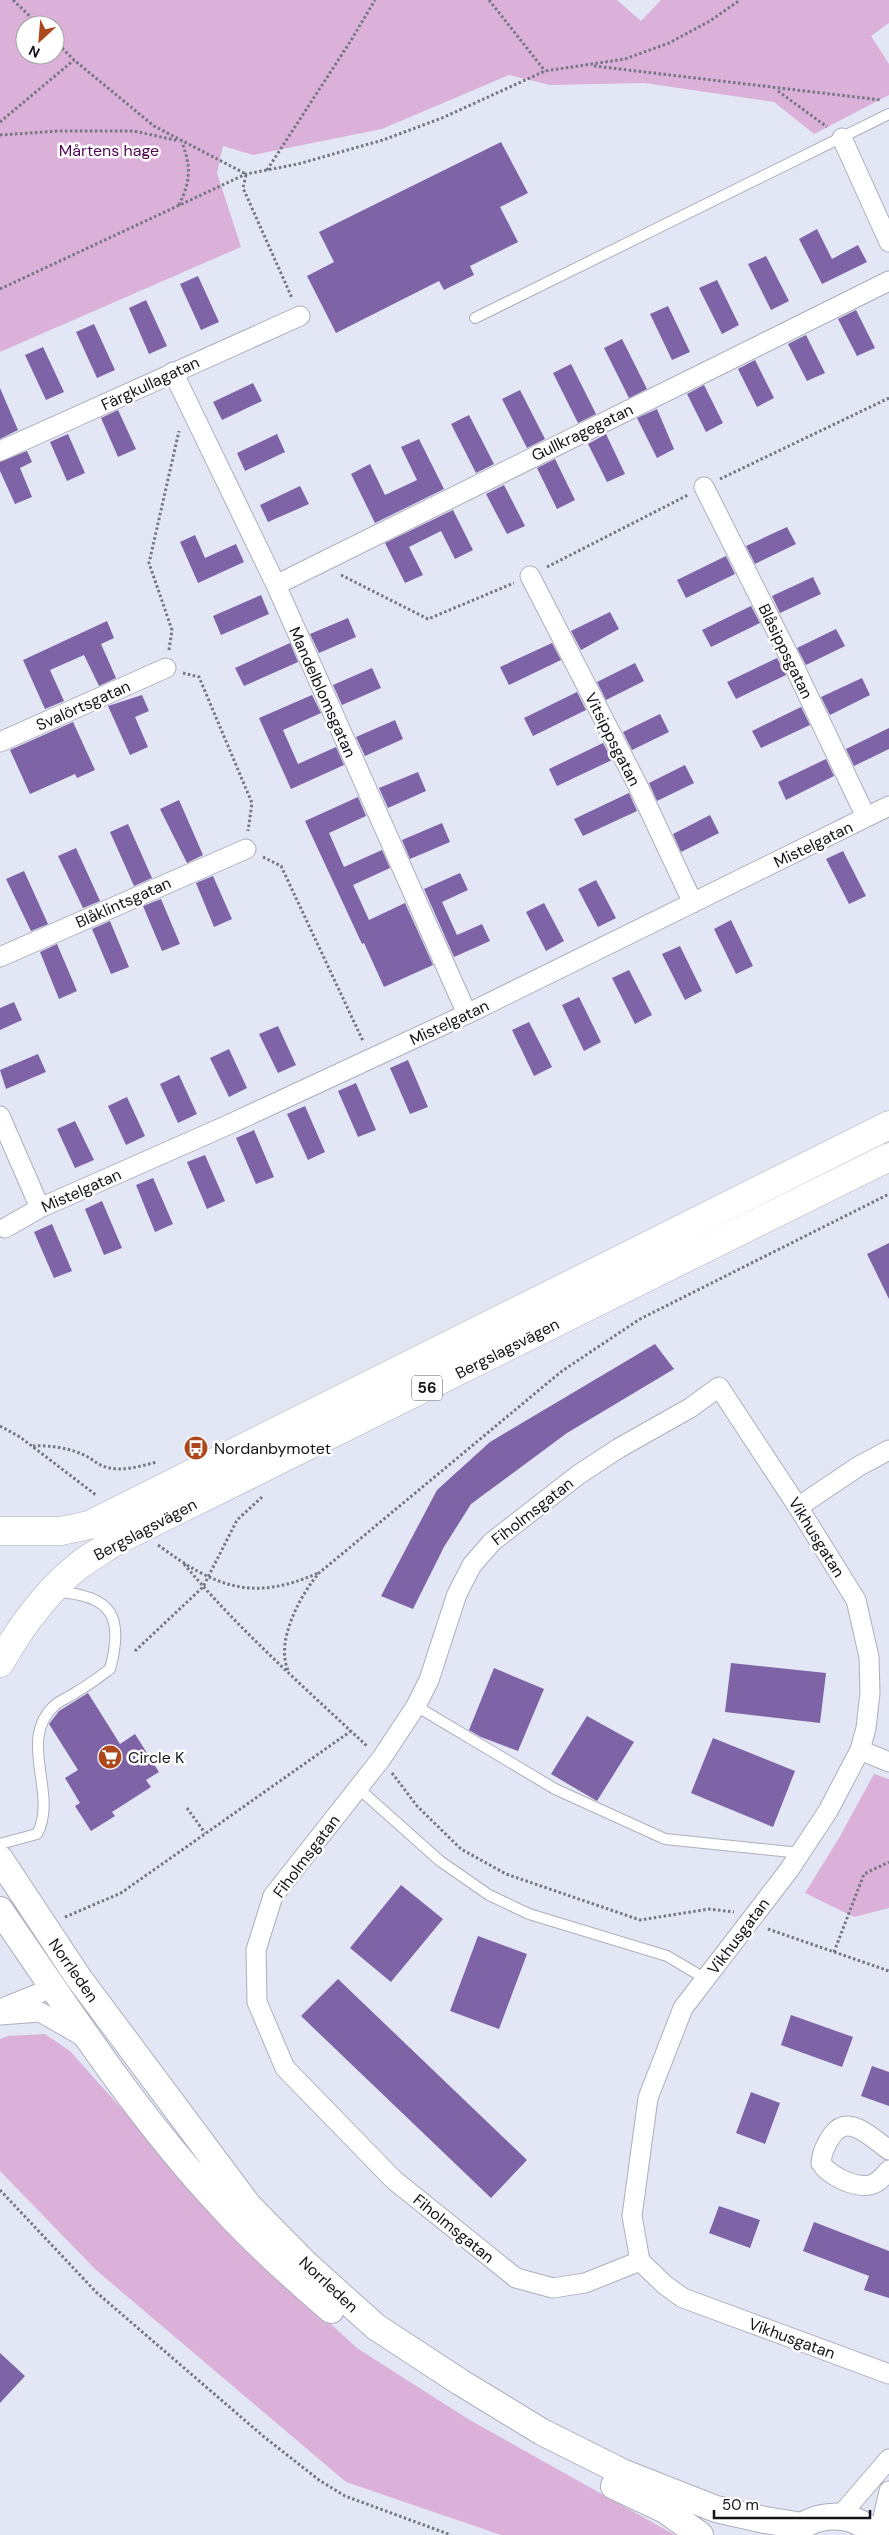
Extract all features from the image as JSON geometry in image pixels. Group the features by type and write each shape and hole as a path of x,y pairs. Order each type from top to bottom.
{"highway":[{"name":"Bergslagsvägen","path":"0,1530 61,1531 89,1525 889,1125"},
{"name":"Bergslagsvägen","path":"0,1663 17,1633 51,1592 77,1566 116,1541 889,1157"}],"main road":[{"name":"Norrleden","path":"0,1859 78,1977 248,2205 307,2265 376,2327 460,2382 542,2432 622,2472 716,2509 797,2530"},
{"name":"Norrleden","path":"0,1910 91,2042 177,2155 224,2209 300,2283 370,2344 448,2397 534,2445 665,2510 700,2535"},
{"path":"52,1988 78,1977"},
{"path":"797,2530 814,2520 839,2517 859,2523 875,2535"}],"street":[{"path":"842,138 889,242"},
{"name":"Gullkragegatan","path":"276,584 889,281"},
{"name":"Färgkullagatan","path":"0,451 300,316"},
{"name":"Mandelblomsgatan","path":"173,372 276,584 467,1014"},
{"name":"Blåsippsgatan","path":"704,487 794,666 866,818"},
{"name":"Vitsippsgatan","path":"530,576 638,786 693,903"},
{"name":"Svalörtsgatan","path":"0,742 166,668"},
{"name":"Mistelgatan","path":"4,1228 40,1208 467,1014 889,806"},
{"name":"Blåklintsgatan","path":"0,957 246,849"},
{"path":"0,1116 40,1208"},
{"name":"Vikhusgatan","path":"719,1387 798,1507 856,1600 869,1657 870,1693 866,1728 860,1750 828,1811 800,1853 683,2008 648,2098 632,2216 640,2261 665,2286 683,2298 889,2374"},
{"name":"Fiholmsgatan","path":"640,2261 585,2283 553,2288 516,2278 394,2180 285,2068 257,2002 256,1950 273,1896 381,1759 416,1706 429,1680 457,1594 472,1565 492,1542 578,1475 620,1448 690,1408 719,1387"},
{"path":"798,1507 859,1466 889,1450"},
{"path":"860,1750 889,1762"},
{"path":"0,2009 52,1988"},
{"path":"0,2015 40,2012 65,2024 91,2042"},
{"path":"889,2150 859,2128 848,2125 838,2128 828,2141 821,2163 833,2175 862,2185 872,2184 889,2170"},
{"path":"839,2517 889,2459"},
{"path":"879,2535 889,2491"}],"lane":[{"path":"475,318 889,114"},
{"path":"0,1844 38,1834 43,1825 45,1802 37,1749 41,1722 55,1705 110,1669 117,1644 115,1620 100,1603 76,1593 51,1592"},
{"path":"416,1706 555,1789 666,1839 800,1853"},
{"path":"358,1788 440,1861 490,1895 529,1914 667,1956 706,1979"}],"path":[{"path":"13,0 28,15"},
{"path":"267,170 375,0"},
{"path":"489,0 545,71"},
{"path":"0,289 246,174 383,140 442,118 545,71 625,60 669,43 710,20 740,0"},
{"path":"65,51 154,126 212,154 246,174"},
{"path":"0,122 74,60"},
{"path":"591,66 889,101"},
{"path":"776,89 842,138"},
{"path":"0,135 59,131 134,131 182,141"},
{"path":"179,206 188,184 190,164 182,141"},
{"path":"246,174 244,188 300,316"},
{"path":"318,563 428,619 530,576 704,487 889,398"},
{"path":"186,399 150,563 172,630 166,668 198,677 252,803 246,849 281,866 371,1058"},
{"path":"157,1544 184,1564 208,1578 246,1588 267,1588 294,1583 319,1572 562,1371 640,1319 889,1194"},
{"path":"0,1426 33,1446 96,1495"},
{"path":"33,1446 47,1445 65,1449 86,1456 103,1467 121,1469 163,1461"},
{"path":"135,1651 203,1587 237,1520 262,1497"},
{"path":"184,1564 203,1587 306,1689 381,1759 417,1806 461,1849 506,1874 640,1920 709,1909 733,1910 748,1922 889,1971"},
{"path":"306,1689 287,1668 286,1645 296,1606 319,1572"},
{"path":"63,1918 121,1893 351,1731"},
{"path":"187,1808 205,1833"},
{"path":"834,1952 864,1874 889,1862"},
{"path":"0,2190 96,2292 263,2436 319,2480 345,2496 451,2535"}],"green space":[{"name":"Mårtens hage","path":"0,0 617,0 641,21 661,0 889,0 889,23 871,36 889,64 889,95 814,134 774,102 644,83 550,85 509,75 382,129 253,155 223,146 217,173 241,247 0,352"},
{"path":"874,1774 889,1779 889,1908 854,1917 805,1893 839,1838"},
{"path":"45,2034 70,2051 242,2243 357,2348 468,2419 675,2535 501,2535 346,2482 96,2270 0,2171 0,2039 8,2036"}],"building":[{"path":"501,142 528,193 500,207 518,242 470,266 474,275 444,290 439,281 336,333 307,276 334,262 319,232"},
{"path":"817,229 832,259 858,245 867,262 822,284 799,239"},
{"path":"766,256 789,301 771,310 748,264"},
{"path":"198,276 219,322 201,330 180,284"},
{"path":"717,280 739,325 722,334 699,288"},
{"path":"146,300 167,346 149,354 129,308"},
{"path":"668,306 690,352 672,360 650,314"},
{"path":"856,310 875,348 857,356 838,319"},
{"path":"94,324 115,370 97,378 76,332"},
{"path":"806,335 825,373 807,381 788,344"},
{"path":"622,339 647,389 629,398 604,348"},
{"path":"43,347 64,392 46,400 25,355"},
{"path":"755,360 774,398 757,407 738,369"},
{"path":"571,364 596,414 578,423 553,373"},
{"path":"253,383 262,401 222,420 213,402"},
{"path":"704,385 723,423 706,432 687,394"},
{"path":"0,388 18,430 0,439"},
{"path":"520,390 545,439 527,448 502,399"},
{"path":"657,409 674,449 657,458 637,418"},
{"path":"118,410 136,449 118,457 101,418"},
{"path":"469,415 494,464 476,473 451,424"},
{"path":"68,434 85,473 67,481 50,442"},
{"path":"277,434 285,452 245,471 237,453"},
{"path":"606,434 625,474 607,482 588,444"},
{"path":"419,439 444,489 375,523 351,474 370,464 385,495 417,480 401,447"},
{"path":"27,451 32,462 20,468 32,497 15,504 0,471 0,462"},
{"path":"555,459 575,500 557,509 537,468"},
{"path":"504,485 525,526 507,534 486,494"},
{"path":"300,486 309,504 268,522 260,505"},
{"path":"453,510 473,550 455,559 441,531 409,547 423,575 405,583 385,543"},
{"path":"787,527 796,544 755,564 746,546"},
{"path":"195,535 205,558 236,544 244,562 198,583 180,542"},
{"path":"726,556 735,574 686,598 677,580"},
{"path":"813,577 821,594 780,613 772,596"},
{"path":"261,595 269,614 221,635 213,616"},
{"path":"751,606 760,623 711,647 702,630"},
{"path":"610,612 619,629 581,650 571,631"},
{"path":"348,618 356,637 319,653 310,634"},
{"path":"107,621 114,638 101,644 116,678 99,686 84,655 50,670 64,701 45,709 23,660"},
{"path":"836,629 845,646 806,665 797,648"},
{"path":"290,643 298,662 244,686 235,668"},
{"path":"552,643 561,660 509,685 500,667"},
{"path":"777,658 786,675 736,699 727,682"},
{"path":"635,663 644,681 606,700 597,682"},
{"path":"372,668 381,688 342,705 333,685"},
{"path":"862,678 870,695 830,715 821,697"},
{"path":"577,692 586,710 533,736 524,718"},
{"path":"142,695 149,711 135,717 148,747 130,755 108,706"},
{"path":"312,695 321,713 283,730 298,764 336,747 344,765 291,789 259,718"},
{"path":"801,707 810,725 761,748 752,731"},
{"path":"660,714 669,732 632,750 623,732"},
{"path":"395,720 403,739 365,756 356,737"},
{"path":"73,722 95,770 77,778 75,774 30,794 10,750"},
{"path":"889,728 889,749 854,766 846,749"},
{"path":"603,743 612,760 557,786 549,769"},
{"path":"826,759 834,776 786,800 778,782"},
{"path":"685,765 694,783 657,801 649,783"},
{"path":"418,772 426,791 388,808 379,788"},
{"path":"629,793 637,811 583,836 574,819"},
{"path":"358,797 366,816 329,833 344,867 382,850 390,868 353,885 369,920 405,903 433,965 384,987 305,821"},
{"path":"179,800 203,855 187,863 160,809"},
{"path":"710,815 719,833 681,852 673,834"},
{"path":"442,823 450,842 410,859 402,840"},
{"path":"128,824 152,878 134,886 110,832"},
{"path":"76,848 100,901 83,908 58,856"},
{"path":"843,851 866,896 849,904 826,859"},
{"path":"24,871 48,924 31,931 6,879"},
{"path":"460,873 468,890 442,902 457,935 482,924 490,941 454,957 424,889"},
{"path":"213,876 232,919 214,927 196,883"},
{"path":"596,880 616,918 598,927 578,889"},
{"path":"161,899 180,944 162,951 143,906"},
{"path":"544,903 564,941 546,951 526,912"},
{"path":"731,920 753,966 736,974 714,929"},
{"path":"110,921 129,967 111,974 92,929"},
{"path":"57,944 77,991 59,999 40,952"},
{"path":"680,946 702,991 685,1000 662,954"},
{"path":"629,970 652,1015 635,1024 612,978"},
{"path":"579,997 601,1042 584,1051 562,1005"},
{"path":"14,1002 22,1020 0,1030 0,1008"},
{"path":"529,1022 552,1067 534,1076 512,1030"},
{"path":"278,1026 296,1065 278,1073 259,1034"},
{"path":"229,1049 247,1088 229,1097 210,1058"},
{"path":"38,1054 46,1072 6,1089 0,1070"},
{"path":"408,1060 428,1107 410,1114 390,1068"},
{"path":"179,1075 197,1114 178,1123 160,1084"},
{"path":"356,1083 376,1130 358,1137 338,1091"},
{"path":"127,1097 145,1136 126,1145 108,1106"},
{"path":"305,1106 325,1152 308,1160 287,1114"},
{"path":"75,1121 94,1160 75,1168 57,1129"},
{"path":"254,1130 274,1177 256,1184 236,1138"},
{"path":"205,1155 225,1201 207,1209 187,1162"},
{"path":"153,1178 173,1224 155,1232 136,1185"},
{"path":"102,1201 122,1248 104,1255 85,1209"},
{"path":"52,1224 72,1271 54,1278 34,1232"},
{"path":"889,1243 889,1299 867,1254"},
{"path":"655,1344 674,1369 567,1433 471,1504 444,1547 413,1609 381,1596 437,1490 490,1442"},
{"path":"731,1663 826,1673 820,1723 725,1712"},
{"path":"494,1668 544,1689 518,1751 481,1737 469,1730"},
{"name":"Circle K","path":"88,1693 120,1744 135,1734 159,1772 146,1780 151,1787 112,1812 115,1816 91,1831 75,1806 80,1803 65,1778 78,1770 49,1724 59,1711"},
{"path":"587,1716 634,1742 597,1801 551,1774"},
{"path":"713,1738 795,1771 773,1827 691,1793"},
{"path":"401,1885 443,1919 391,1982 350,1948"},
{"path":"478,1936 527,1954 499,2029 450,2011"},
{"path":"338,1979 527,2160 491,2198 301,2016"},
{"path":"791,2015 853,2037 842,2067 781,2045"},
{"path":"872,2066 889,2072 889,2106 861,2096"},
{"path":"751,2092 780,2103 765,2144 736,2133"},
{"path":"719,2206 760,2220 750,2248 709,2233"},
{"path":"814,2222 889,2251 889,2298 864,2290 869,2276 803,2251"},
{"path":"0,2353 25,2376 0,2403"}],"place":[{"name":"Nordanbymotet","path":"196,1448"},
{"name":"Circle K","path":"110,1757"}]}
